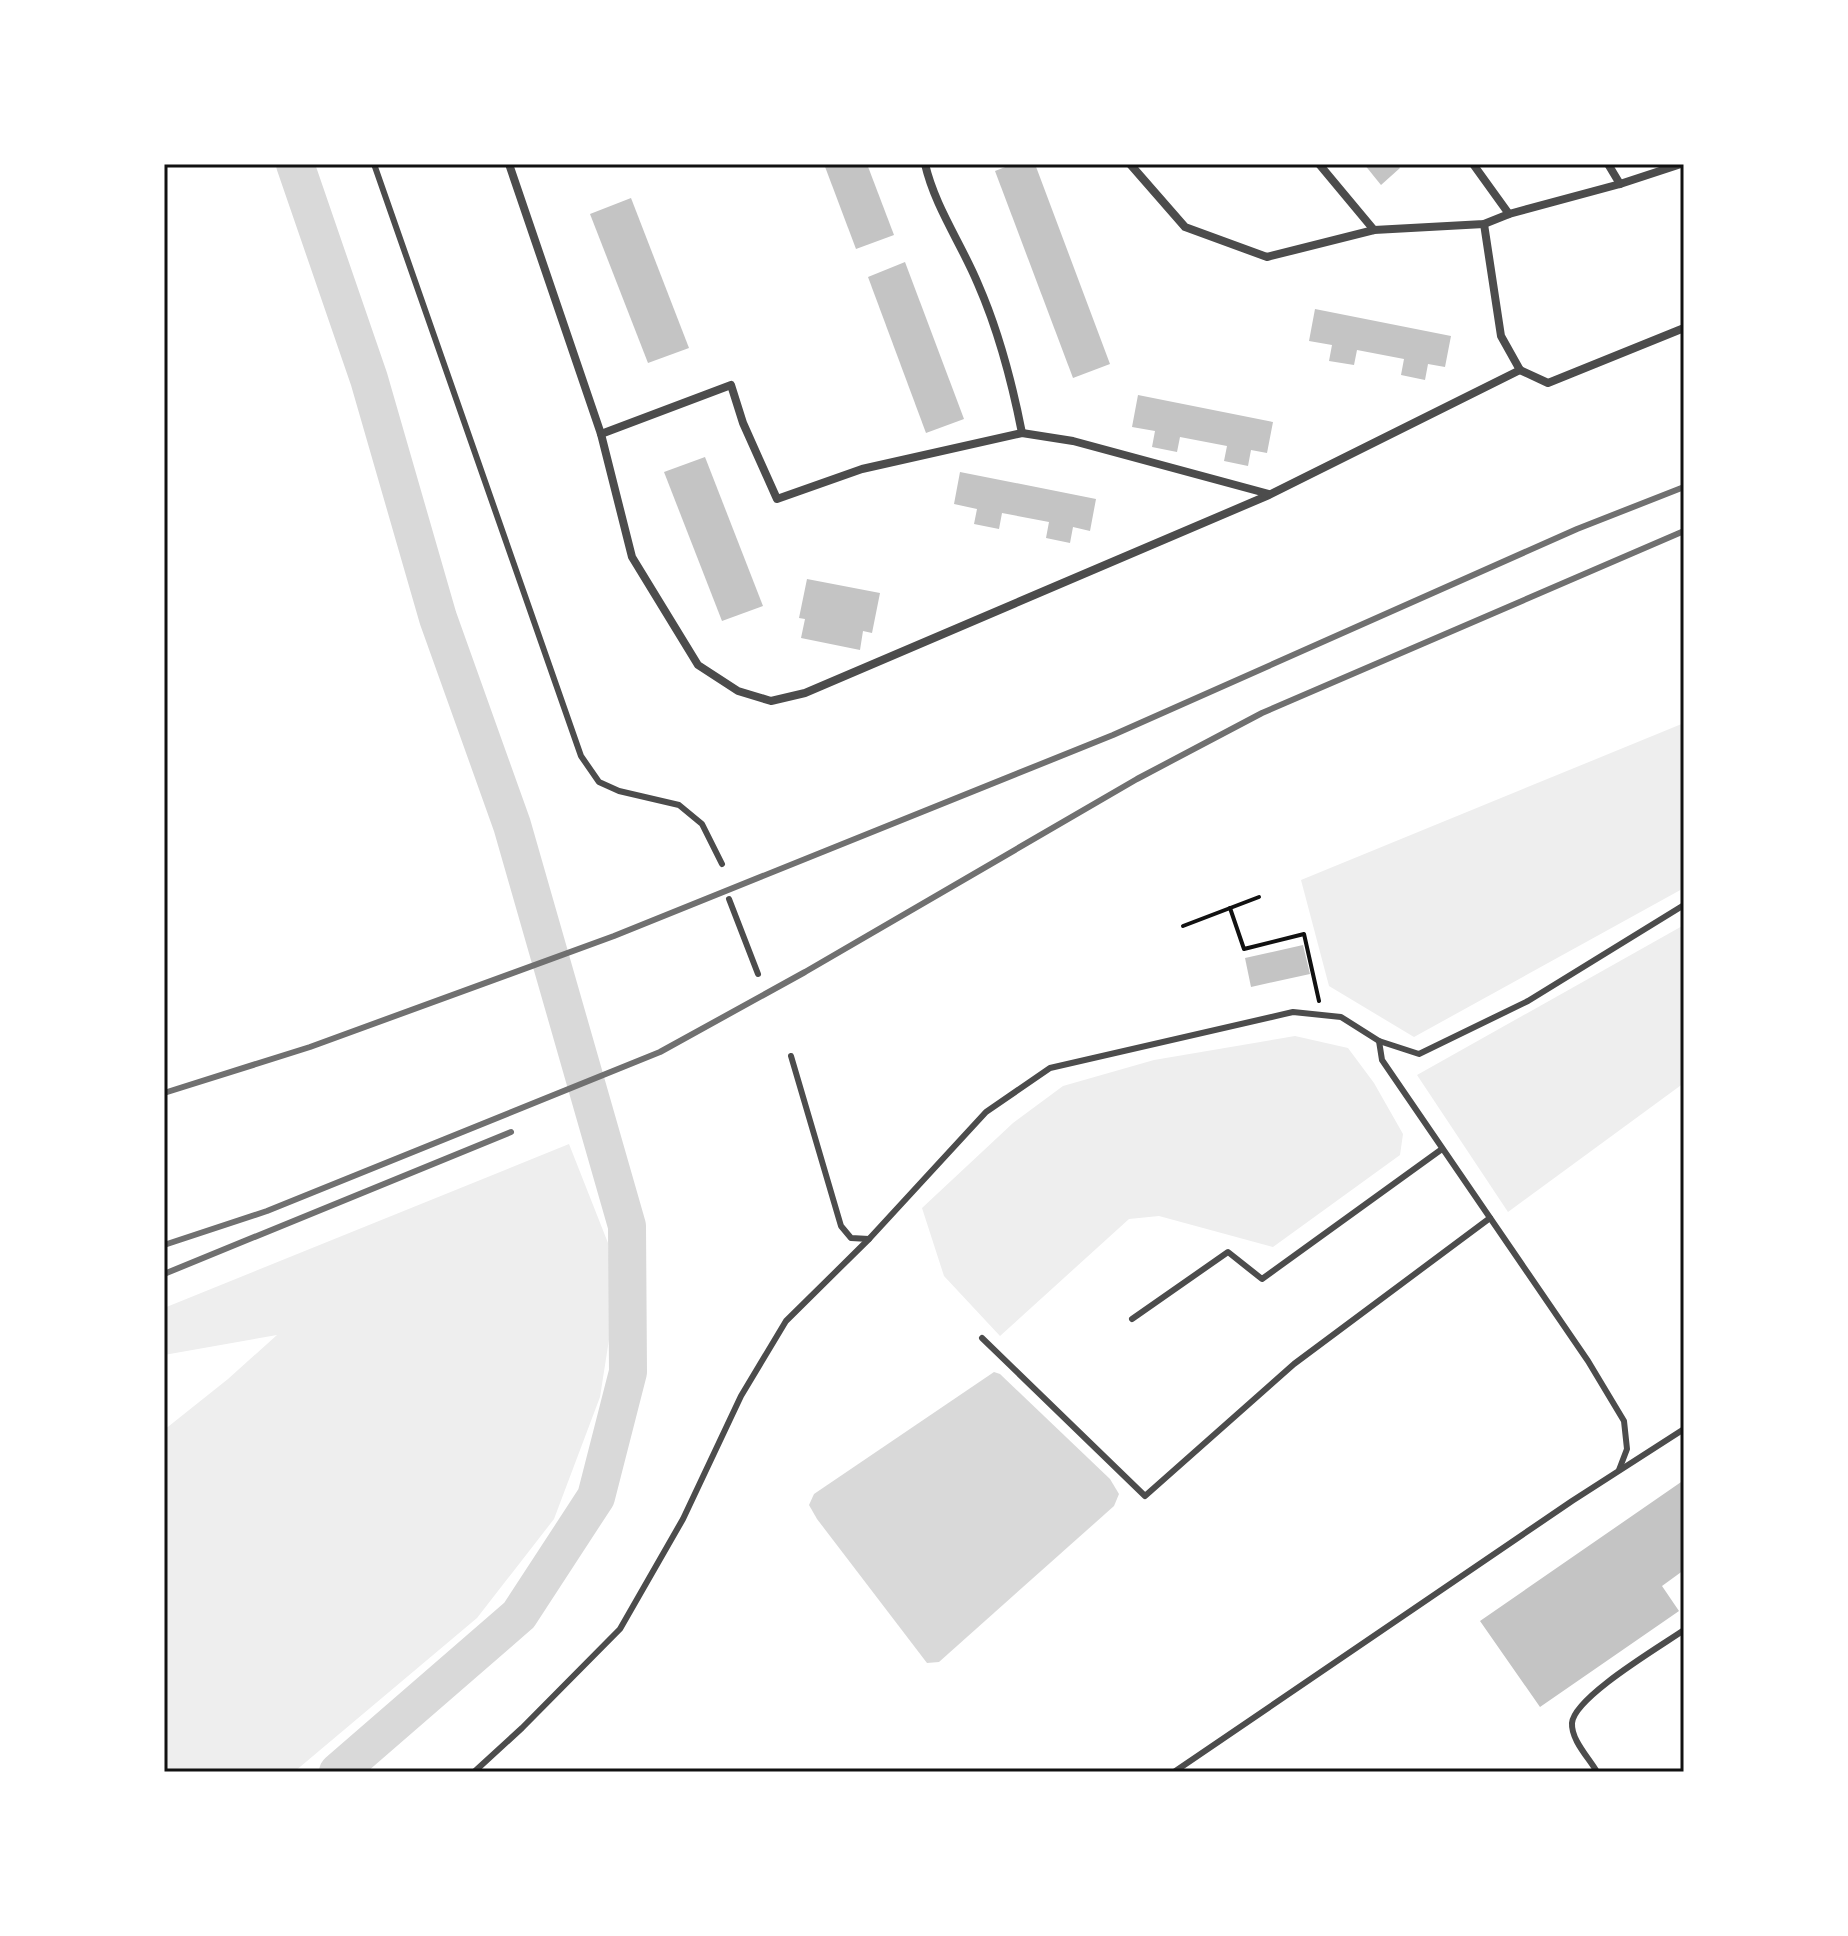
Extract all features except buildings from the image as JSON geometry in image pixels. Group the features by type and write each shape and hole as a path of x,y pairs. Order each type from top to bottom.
{"street":[{"path":"509,164 601,434 632,557 698,665 738,691 771,701 805,693 1269,495 1520,370"},
{"path":"925,164 930,186 994,323 1022,433"},
{"path":"1130,164 1185,227 1267,257 1374,230 1484,224 1681,164"},
{"path":"1319,164 1374,230"},
{"path":"1473,164 1509,214"},
{"path":"1608,164 1620,184"},
{"path":"1484,224 1501,336 1520,370 1548,383 1684,328"},
{"path":"601,434 731,385 743,423 777,499 862,469 1022,433 1073,441 1269,495"}],"lane":[{"path":"374,164 581,756 599,782 619,791 679,805 702,824 722,864"},
{"path":"729,899 758,974"},
{"path":"474,1772 620,1629 683,1519 741,1396 786,1321 869,1239 986,1112 1050,1068 1293,1012 1341,1017 1379,1041 1419,1054 1528,1001 1684,905"},
{"path":"1379,1041 1382,1060 1588,1361 1624,1421 1627,1449 1618,1471"},
{"path":"791,1056 841,1226 851,1238 869,1239"},
{"path":"1132,1319 1228,1252 1262,1279 1442,1149"},
{"path":"982,1338 1145,1496 1294,1364 1490,1218"},
{"path":"1174,1772 1684,1429"},
{"path":"1597,1772 1576,1740 1572,1724 1577,1709 1592,1694 1684,1630"}],"path":[{"path":"1183,926 1259,897"},
{"path":"1230,908 1244,949 1304,934 1322,1015"}],"shaded area":[{"path":"1684,723 1684,888 1414,1037 1329,986 1301,880"},
{"path":"1684,925 1684,1083 1508,1212 1417,1075"},
{"path":"1295,1036 1348,1048 1374,1083 1403,1134 1400,1155 1273,1247 1159,1216 1129,1219 1000,1336 944,1276 922,1208 1013,1123 1063,1086 1154,1060"},
{"path":"569,1144 608,1243 613,1314 600,1397 554,1519 477,1618 294,1772 164,1772 164,1430 277,1335 164,1355 164,1308"},
{"path":"994,1372 1000,1374 1110,1479 1119,1494 1114,1506 939,1662 927,1663 809,1505 814,1494"}],"waterway":[{"path":"295,164 369,379 438,618 512,825 627,1226 628,1372 596,1497 519,1615 338,1772"}],"railway":[{"path":"164,1093 310,1047 614,936 1113,735 1577,529 1684,487"},
{"path":"164,1245 267,1211 660,1052 805,972 1137,779 1262,713 1684,531"},
{"path":"164,1274 511,1132"}]}
